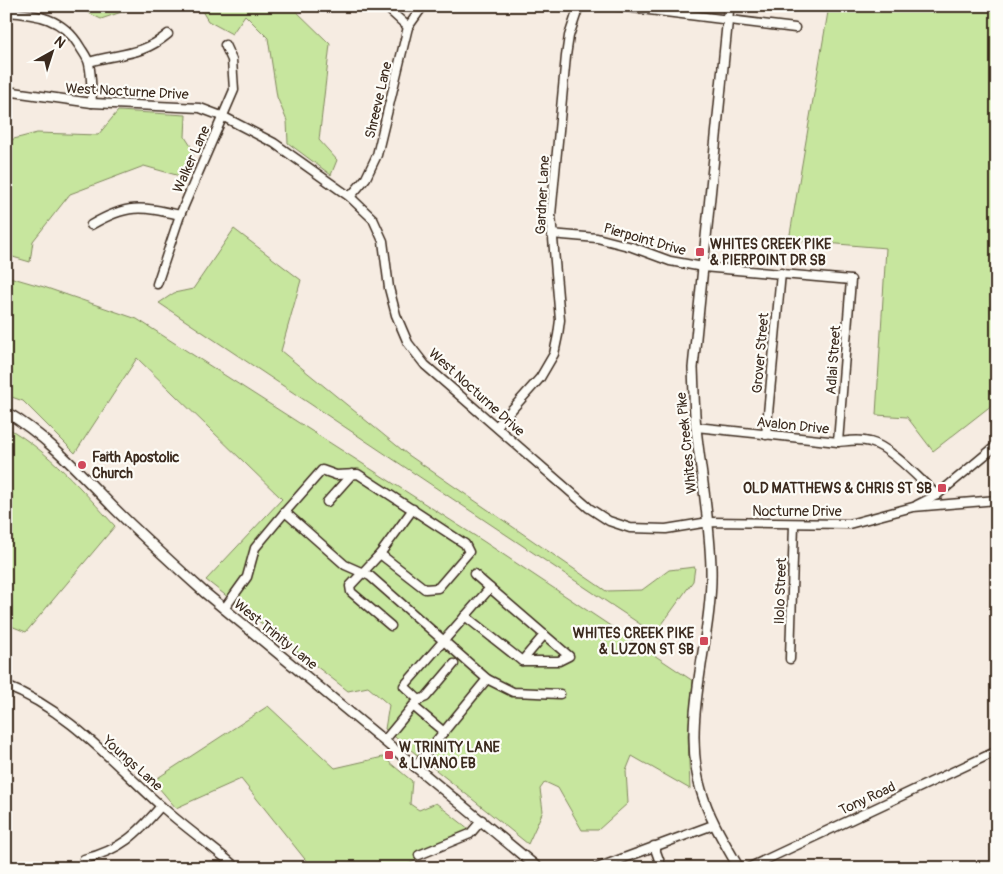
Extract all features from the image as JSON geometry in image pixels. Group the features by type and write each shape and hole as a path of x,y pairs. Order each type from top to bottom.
{"main road":[{"name":"Whites Creek Pike","path":"729,6 693,368 696,427 709,522 711,568 710,614 695,731 700,788 713,825 739,868"},
{"name":"West Trinity Lane","path":"6,412 54,448 154,547 224,609 538,868"}],"street":[{"path":"385,6 408,27"},
{"name":"Shreeve Lane","path":"350,197 366,178 378,155 408,27 423,6"},
{"name":"Gardner Lane","path":"497,426 540,378 554,354 560,320 551,234 552,190 569,36 579,6"},
{"path":"617,6 630,10 728,19 795,28"},
{"path":"6,12 31,13 45,17 64,26 75,37 89,62 92,103"},
{"path":"89,62 108,56 136,53 157,44 168,34"},
{"name":"Walker Lane","path":"157,284 180,215 224,117 234,90 234,73 225,45"},
{"name":"West Nocturne Drive","path":"6,92 92,103 200,108 224,117 274,142 350,197 373,219 383,241 389,288 396,315 408,343 425,365 497,426 570,492 609,521 630,528 650,530 709,522"},
{"path":"91,225 113,212 129,208 153,209 180,215"},
{"name":"Pierpoint Drive","path":"551,234 597,238 632,247 670,261 703,267 851,280"},
{"name":"Grover Street","path":"766,435 781,273"},
{"name":"Adlai Street","path":"838,442 851,280"},
{"name":"Avalon Drive","path":"696,427 838,442 860,440 878,445 937,494"},
{"path":"913,507 937,494 997,445"},
{"path":"224,609 247,576 255,548 322,470 336,475 358,474 465,544 469,552 438,588 431,589 425,589 380,554"},
{"path":"327,502 352,474"},
{"path":"913,507 997,500"},
{"name":"Nocturne Drive","path":"709,522 849,524 913,507"},
{"path":"391,626 351,592 350,586 380,554 413,510"},
{"path":"285,512 345,565 370,576 487,679 513,692 560,694"},
{"name":"Ilolo Street","path":"790,659 794,524"},
{"path":"465,616 522,661 559,660 569,656 474,574"},
{"path":"419,700 404,686 490,588"},
{"path":"522,661 544,635"},
{"path":"384,741 419,700 426,697 454,664"},
{"path":"415,767 487,679"},
{"name":"Youngs Lane","path":"6,686 39,701 64,718 161,806 237,868"},
{"path":"414,706 444,732"},
{"name":"Tony Road","path":"748,868 997,751"},
{"path":"84,858 106,854 126,842 141,829 161,806"},
{"path":"420,855 470,834 482,820"},
{"path":"597,868 713,825"},
{"path":"654,846 662,868"}],"green space":[{"path":"74,6 139,6 101,19"},
{"path":"199,6 291,6 330,44 319,140 337,160 331,175 288,143 287,121 277,97 268,38 245,15 232,34 208,21"},
{"path":"829,6 997,6 997,401 933,451 907,417 876,415 886,248 789,240"},
{"path":"118,111 186,115 185,137 194,151 187,178 144,166 70,194 33,241 30,262 6,255 6,141 37,133 98,135"},
{"path":"234,229 301,280 281,351 407,454 606,591 642,590 669,570 695,567 693,581 655,634 159,303 174,293 193,289"},
{"path":"6,276 137,319 483,541 693,681 688,735 690,789 632,756 626,771 628,803 598,830 582,830 558,788 545,782 540,789 543,811 528,844 385,729 389,705 368,687 348,691 206,580 282,499 137,358 75,453 23,401 6,395"},
{"path":"6,427 51,459 115,526 26,632 6,624"},
{"path":"268,706 335,768 383,757 412,781 410,804 419,810 436,803 474,833 400,868 312,868 241,779 176,808 153,781"}],"place":[{"name":"WHITES CREEK PIKE & PIERPOINT DR SB","path":"700,252"},
{"name":"Faith Apostolic Church","path":"82,465"},
{"name":"OLD MATTHEWS & CHRIS ST SB","path":"942,488"},
{"name":"WHITES CREEK PIKE & LUZON ST SB","path":"704,641"},
{"name":"W TRINITY LANE & LIVANO EB","path":"389,755"}]}
